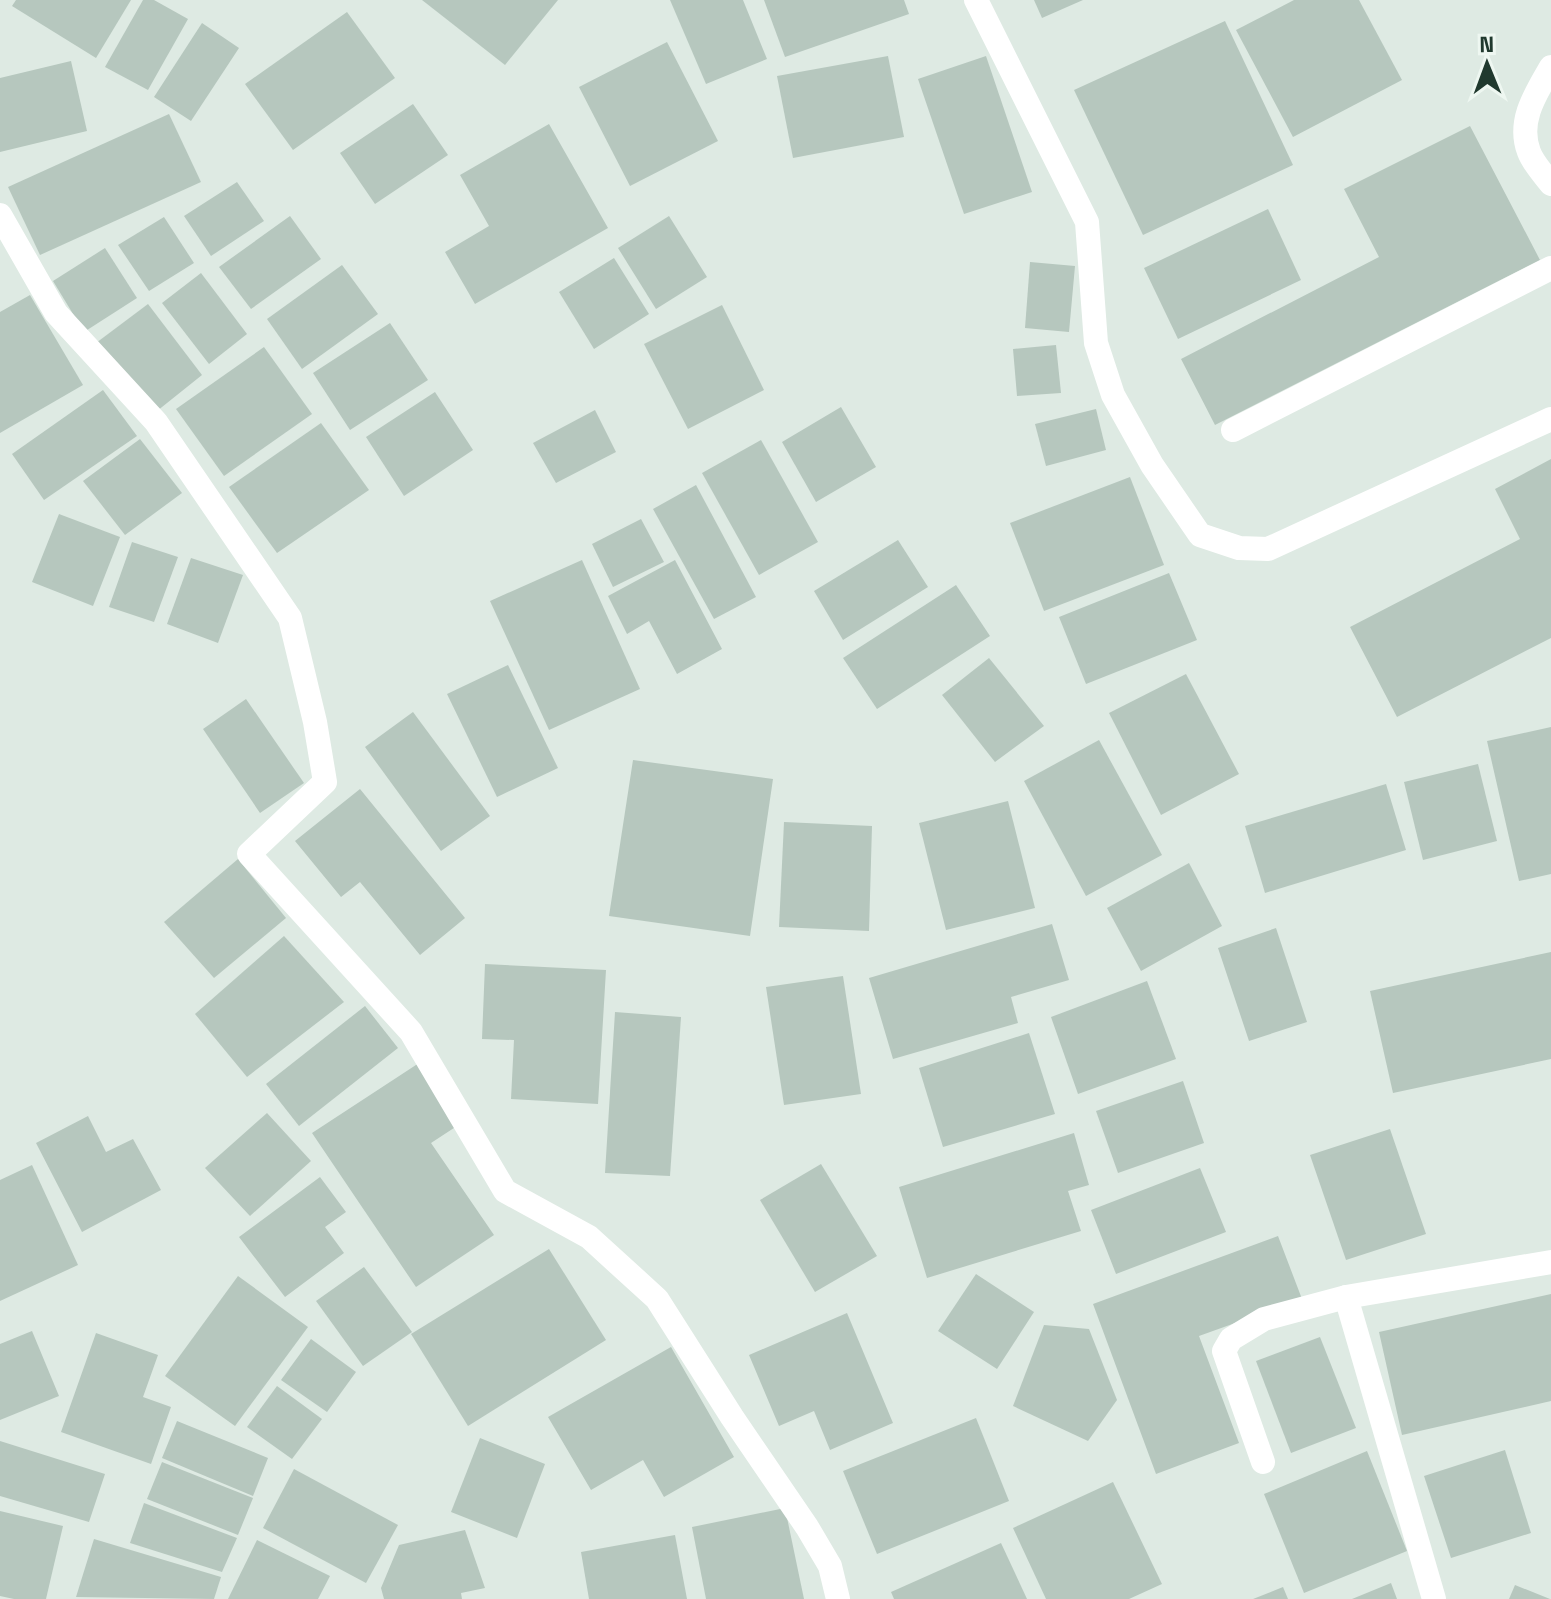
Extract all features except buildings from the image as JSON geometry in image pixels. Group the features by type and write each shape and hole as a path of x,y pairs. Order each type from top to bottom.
{"street":[{"path":"976,0 1087,222 1096,343 1113,395 1152,465 1200,535 1239,548 1268,549 1551,419"},
{"path":"1551,67 1530,103 1525,128 1529,153 1551,184"},
{"path":"0,215 56,313 156,422 290,618 315,722 325,782 249,854 411,1032 505,1191 589,1237 657,1299 807,1527 830,1566 838,1599"},
{"path":"1233,430 1551,268"},
{"path":"1263,1462 1224,1351 1231,1339 1264,1319 1346,1297 1551,1262"},
{"path":"1346,1297 1434,1599"}]}
